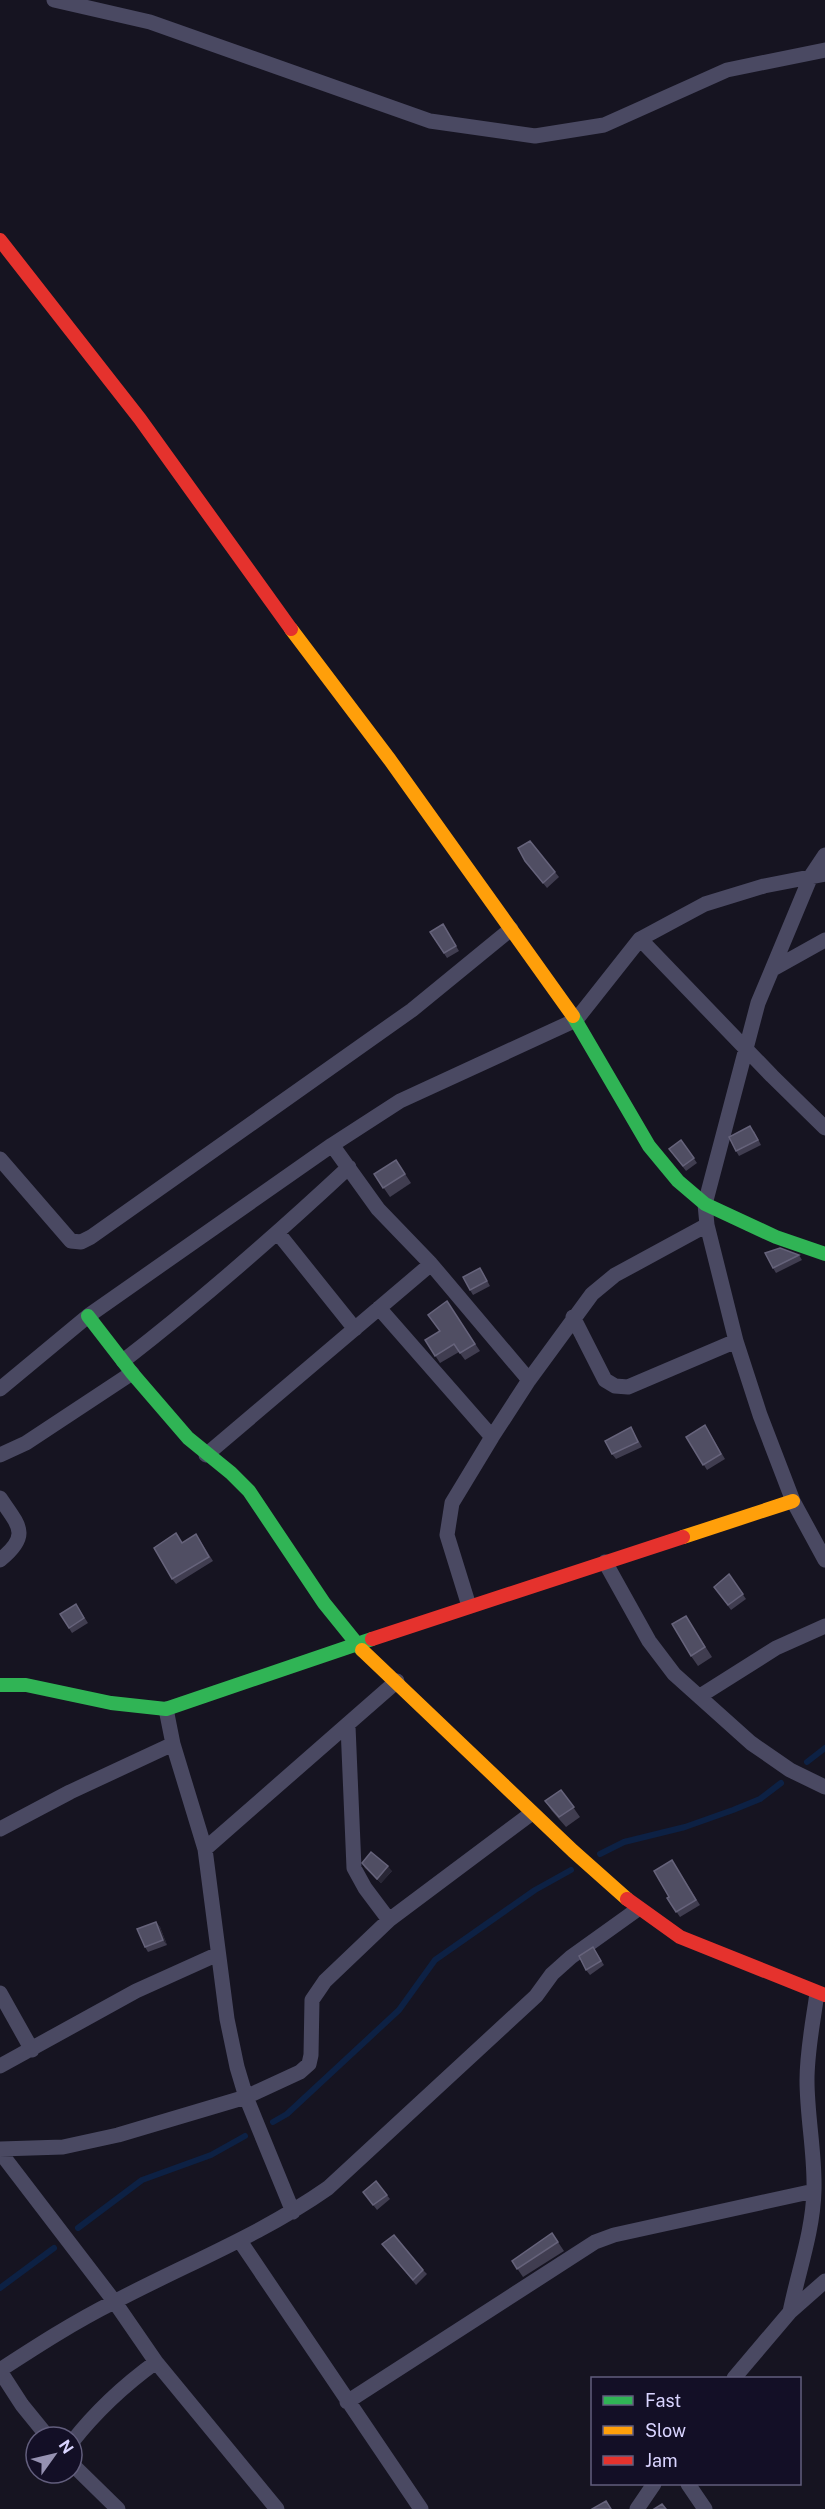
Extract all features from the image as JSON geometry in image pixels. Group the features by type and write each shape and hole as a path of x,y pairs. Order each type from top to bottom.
{"street":[{"path":"54,0 150,22 430,121 535,136 604,125 727,70 825,50"},
{"path":"0,240 140,419 329,682 390,760 576,1020 649,1146 678,1182 705,1204 776,1237 825,1254"},
{"path":"825,855 818,875 758,1003 750,1028 747,1050 714,1162 705,1204 707,1225 736,1341 760,1415 794,1501 825,1560"},
{"path":"0,1389 88,1316 332,1145 400,1101 576,1020 640,939 705,904 818,875"},
{"path":"0,1159 71,1241 81,1242 412,1010 511,929"},
{"path":"640,939 747,1050 822,1119"},
{"path":"773,969 825,940"},
{"path":"332,1145 378,1209 431,1264 529,1380"},
{"path":"0,1455 26,1443 127,1367 349,1167"},
{"path":"469,1606 447,1535 452,1503 492,1437 573,1317 592,1294 615,1275 707,1225"},
{"path":"278,1233 355,1329"},
{"path":"206,1455 431,1264"},
{"path":"379,1308 492,1437"},
{"path":"88,1316 127,1367 188,1438 249,1491 292,1559 356,1644 398,1681 532,1813 638,1909 680,1937 821,1994 808,2048 807,2080 814,2190 807,2242 790,2312"},
{"path":"573,1317 605,1380 615,1386 628,1387 736,1341"},
{"path":"0,1498 20,1527 20,1538 12,1551 0,1560"},
{"path":"0,1685 26,1685 111,1703 166,1709 469,1606 794,1501"},
{"path":"605,1562 649,1641 674,1674 751,1743 790,1770 825,1787"},
{"path":"700,1696 776,1648 825,1626"},
{"path":"205,1849 398,1681"},
{"path":"166,1709 173,1744 205,1849 227,2019 246,2097 293,2212"},
{"path":"348,1726 354,1868 365,1888 389,1920"},
{"path":"0,1829 70,1792 173,1744"},
{"path":"0,2150 63,2147 107,2138 246,2097 300,2072 309,2064 311,2055 312,2000 317,1990 389,1920 532,1813"},
{"path":"38,2425 22,2405 0,2370 51,2337 114,2301 240,2241 293,2212 328,2188 536,1996 552,1974 638,1909"},
{"path":"0,2066 136,1991 218,1954"},
{"path":"0,1993 32,2050"},
{"path":"0,2150 114,2301 156,2362 277,2509"},
{"path":"347,2402 595,2242 614,2235 748,2207 814,2190"},
{"path":"240,2241 421,2509"},
{"path":"736,2377 790,2312 825,2281"},
{"path":"84,2427 122,2386 156,2362"},
{"path":"84,2476 118,2509"},
{"path":"637,2509 653,2485"},
{"path":"689,2485 705,2509"}],"building":[{"path":"530,841 555,872 543,883 525,861 518,848"},
{"path":"443,924 456,946 444,953 430,932"},
{"path":"750,1126 758,1140 736,1151 729,1137"},
{"path":"681,1140 694,1158 683,1166 669,1149"},
{"path":"396,1160 405,1174 383,1188 374,1174"},
{"path":"780,1248 799,1255 773,1268 765,1253"},
{"path":"480,1268 487,1281 470,1290 463,1277"},
{"path":"447,1301 475,1344 460,1353 454,1344 435,1356 425,1340 440,1331 428,1315"},
{"path":"705,1425 721,1454 703,1465 686,1437"},
{"path":"631,1427 638,1442 612,1454 605,1441"},
{"path":"176,1533 182,1543 196,1534 209,1557 172,1579 154,1548"},
{"path":"729,1574 743,1594 728,1605 714,1587"},
{"path":"76,1604 84,1618 69,1628 60,1614"},
{"path":"686,1616 705,1647 691,1656 672,1624"},
{"path":"561,1790 574,1807 559,1817 545,1801"},
{"path":"371,1852 388,1866 377,1879 362,1863"},
{"path":"672,1860 696,1900 676,1912 654,1871"},
{"path":"156,1922 163,1940 145,1947 137,1929"},
{"path":"593,1947 601,1961 586,1970 579,1956"},
{"path":"376,2181 387,2195 373,2205 363,2192"},
{"path":"552,2233 558,2242 517,2269 512,2261"},
{"path":"394,2235 423,2270 413,2280 382,2244"},
{"path":"606,2501 611,2509 592,2509"},
{"path":"662,2504 666,2509 654,2509"}],"waterway":[{"path":"807,1762 825,1748"},
{"path":"600,1854 624,1842 685,1827 733,1810 760,1799 781,1783"},
{"path":"273,2122 287,2114 399,2010 435,1960 535,1890 571,1870"},
{"path":"78,2228 142,2180 211,2155 245,2136"},
{"path":"0,2288 54,2248"}],"traffic: fast":[{"path":"573,1016 649,1146 678,1181 705,1204 776,1237 825,1254"},
{"path":"88,1316 132,1373 188,1438 249,1491 324,1603 362,1650"},
{"path":"0,1685 26,1685 111,1703 166,1709 372,1639"}],"traffic: slow":[{"path":"291,629 390,760 573,1016"},
{"path":"683,1537 793,1501"},
{"path":"362,1650 573,1851 627,1899"}],"traffic: jam":[{"path":"0,240 140,419 291,629"},
{"path":"372,1639 683,1537"},
{"path":"627,1899 680,1937 825,1995"}]}
